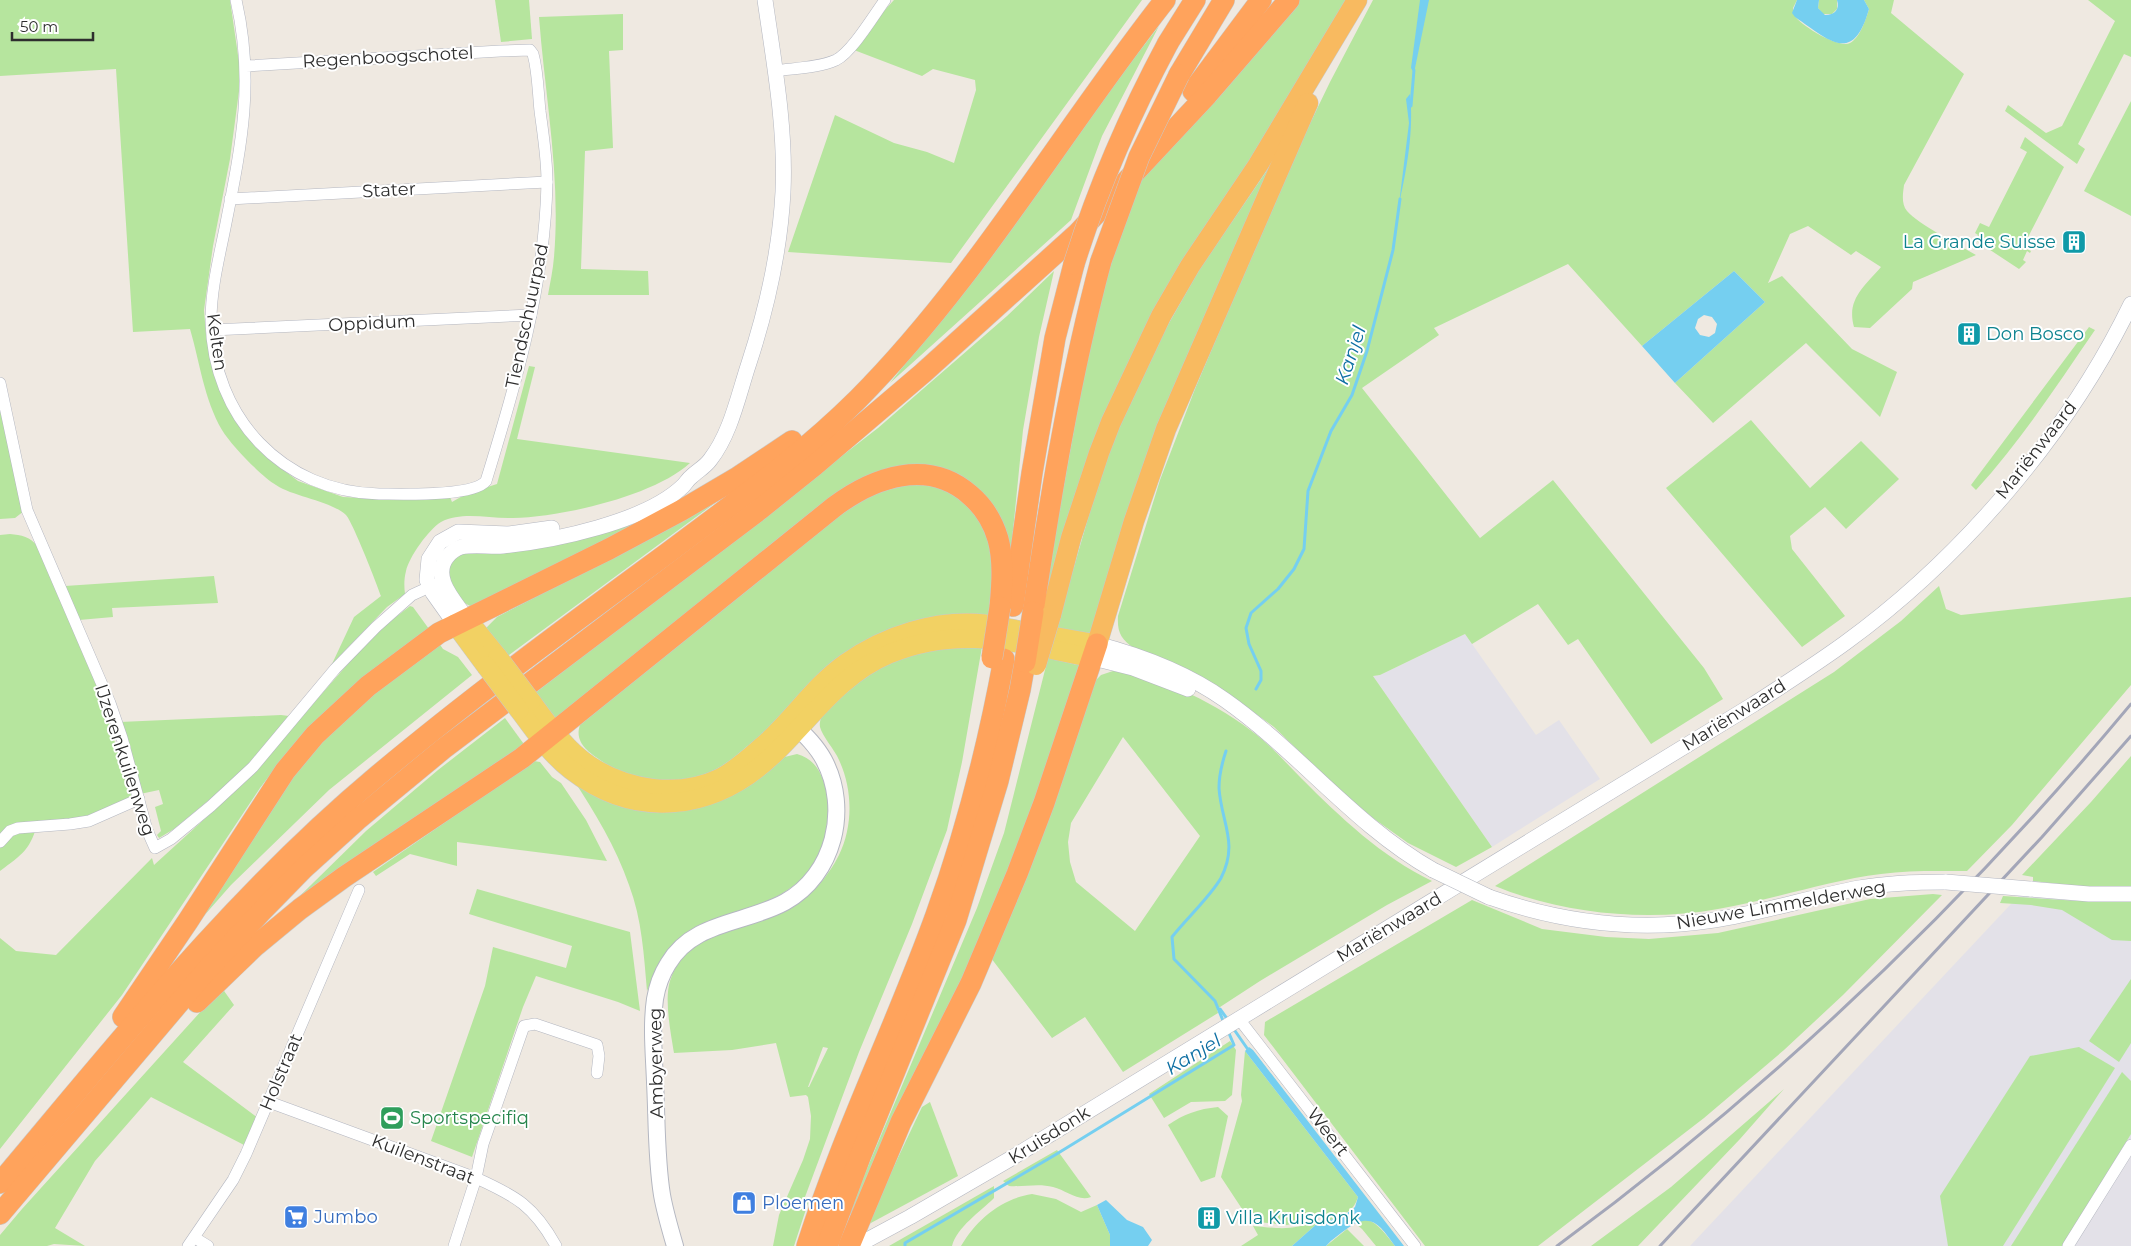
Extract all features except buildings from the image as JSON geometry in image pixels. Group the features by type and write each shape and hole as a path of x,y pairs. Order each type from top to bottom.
{"highway":[{"path":"0,1183 208,938 274,870 330,817 428,734 741,498 814,439 889,366 941,308 996,236 1068,132 1165,0"},
{"path":"819,1240 956,920 998,781 1020,690 1014,661 1024,611 1032,473 1055,338 1074,264 1099,190 1120,138 1168,43 1195,0"},
{"path":"819,1240 838,1157 937,914 975,793 975,762 1014,661 1071,384 1101,261 1136,164 1179,75 1224,0"},
{"path":"1057,251 1115,186 1162,129 1261,0"},
{"path":"0,1214 213,964 260,912 350,826 443,748 751,516 815,465 923,373 1078,233 1167,139 1289,0"},
{"path":"1024,611 1071,538 1111,422 1150,339 1190,266 1258,165 1356,0"},
{"path":"849,1246 901,1122 971,983 1017,874 1044,803 1095,651 1134,522 1166,429 1255,221 1346,19"},
{"path":"62,1109 98,1050 139,995 285,771 315,735 368,686 439,633 609,549 682,510 738,477 801,436 839,416"},
{"path":"69,1133 128,1076 212,986 254,947 344,877 522,758 852,493 880,480 909,474 936,476 960,487 982,506 998,540 1002,572 1024,611"}],"main road":[{"name":"Nieuwe Limmelderweg","path":"461,622 549,736 556,756 570,769 607,792 633,800 656,803 679,803 709,796 735,785 772,756 794,723 860,670 888,654 920,643 956,637 983,638 1095,651"},
{"name":"Ambyerweg","path":"675,1246 665,1209 660,1179 654,1047 654,1005 657,988 674,954 692,937 715,926 766,911 786,902 806,886 821,867 835,832 837,816 835,791 832,777 821,754 794,723"}],"street":[{"name":"Kelten","path":"236,0 246,66 244,113 214,288 212,330 220,372 234,410 262,446 290,468 323,484 364,493 438,493 479,488"},
{"path":"461,622 436,584 448,555 459,548 503,546 592,530 627,518 671,496 710,460 724,437 767,304 779,233 783,190 782,143 765,0"},
{"path":"774,70 821,64 838,59 846,52 885,0"},
{"name":"Regenboogschotel","path":"246,66 500,50 530,50"},
{"name":"Tiendschuurpad","path":"479,488 486,481 505,419 537,290 545,230 547,182 534,58 530,50"},
{"name":"Stater","path":"230,199 547,182"},
{"name":"Mariënwaard","path":"1239,1019 1768,695 1846,642 1881,615 1957,545 2030,464 2083,388 2131,304"},
{"name":"Oppidum","path":"212,330 531,315"},
{"name":"IJzerenkuilenweg","path":"0,383 19,480 35,529 110,703 138,799 152,844 155,848 211,806 253,767 334,669 376,627 412,595 436,584"},
{"name":"Nieuwe Limmelderweg","path":"1095,651 1133,668 1193,690 1254,723 1372,828 1413,859 1489,897 1532,911 1578,921 1654,926 1685,924 1732,917 1860,888 1900,883 1946,882 2089,894 2131,894"},
{"path":"0,842 10,831 18,828 89,821 138,799"},
{"name":"Holstraat","path":"191,1242 233,1180 269,1102 359,890"},
{"name":"Kruisdonk","path":"856,1246 990,1171 1239,1019"},
{"name":"Weert","path":"1239,1019 1415,1246"},
{"path":"454,1246 476,1178 483,1144 524,1026 535,1024 597,1045 599,1056 597,1073"},
{"name":"Kuilenstraat","path":"269,1102 476,1178 508,1193 526,1205 539,1220 556,1246"},
{"path":"2068,1246 2131,1145"},
{"path":"191,1242 208,1246"}],"shaded area":[{"path":"1465,634 1536,735 1559,720 1600,779 1492,847 1373,676 1380,675"},
{"path":"2131,776 2131,1246 1690,1246"}],"green space":[{"path":"0,0 230,0 241,76 230,159 213,246 204,310 206,334 213,365 237,423 265,456 298,481 343,497 402,500 450,497 452,502 466,494 497,484 529,366 535,367 517,439 690,463 674,475 631,495 581,509 533,517 467,516 441,522 425,537 411,558 405,574 405,594 387,607 332,664 354,617 381,596 365,554 349,520 346,515 331,506 292,493 276,485 255,468 232,444 222,430 211,406 190,329 133,332 116,69 0,76"},
{"path":"495,0 529,0 532,39 501,42"},
{"path":"894,0 1142,0 951,263 788,252 835,115 894,143 927,152 954,163 976,90 975,80 933,69 922,76 854,50 871,25"},
{"path":"1297,0 1348,0 1182,273 1042,608 1084,374 1108,272 1135,188"},
{"path":"1373,0 1797,0 1793,9 1798,20 1820,35 1837,43 1845,44 1854,41 1862,28 1869,9 1864,0 1894,0 1891,13 1964,74 1904,185 1903,198 1905,208 1912,216 1976,255 1913,282 1912,289 1870,328 1854,327 1853,308 1858,294 1881,267 1856,251 1851,255 1808,226 1790,234 1768,283 1782,276 1852,349 1897,372 1880,417 1806,343 1713,423 1675,383 1765,302 1734,271 1642,346 1568,264 1434,328 1439,335 1362,388 1480,538 1553,480 1704,668 1723,699 1651,744 1578,639 1568,645 1538,604 1472,644 1465,634 1380,675 1373,676 1492,847 1456,867 1408,843 1373,818 1333,784 1274,727 1224,691 1134,648 1123,638 1118,626 1118,616 1160,480 1195,389 1287,171 1330,82"},
{"path":"1819,0 1837,0 1837,9 1832,14 1823,14 1818,8"},
{"path":"2088,0 2131,0 2131,57 2124,54 2078,144 2085,149 2077,164 2005,111 2008,105 2046,133 2062,126 2115,21"},
{"path":"623,14 623,50 609,51 613,148 585,151 581,269 648,271 649,295 548,295 554,257 556,227 554,167 539,17"},
{"path":"1159,26 1102,136 1071,220 890,383 988,260 1107,93"},
{"path":"2131,101 2131,216 2084,191"},
{"path":"2025,137 2064,167 2023,247 2031,251 2030,253 2027,251 2023,260 2026,262 2019,269 1975,240 1978,235 1975,233 1980,223 1989,227 2027,152 2020,148"},
{"path":"1274,160 1093,629 1088,635 1056,629 1102,470 1156,346 1199,270"},
{"path":"1054,271 1039,337 1023,430 1009,571 987,506 895,468 557,717 553,717 535,693 878,428 1007,316"},
{"path":"2089,327 2095,330 2053,392 2008,452 1976,490 1971,485"},
{"path":"0,406 24,511 15,518 0,519"},
{"path":"1751,420 1810,488 1861,441 1899,479 1846,529 1825,507 1790,536 1792,549 1845,616 1802,647 1666,488"},
{"path":"909,484 932,486 948,492 968,507 980,522 990,548 992,574 988,617 968,615 784,721 720,767 702,775 676,780 650,779 636,776 611,767 595,757 583,746 579,737 580,725 817,531 870,495"},
{"path":"738,486 505,658 486,628 497,617 576,576"},
{"path":"667,510 473,607 459,598 450,585 448,569 455,555"},
{"path":"10,534 32,540 37,546 98,687 131,799 94,819 38,821 29,845 15,860 0,871 0,535"},
{"path":"214,576 218,603 112,608 113,617 79,620 65,586"},
{"path":"1939,586 1946,609 1961,615 2131,597 2131,685 2012,825 1967,871 1913,871 1860,877 1718,909 1663,915 1605,913 1576,909 1521,896 1495,886 1834,672 1901,621"},
{"path":"410,606 413,607 429,629 282,759 260,788 122,995 0,1149 0,938 16,951 56,955 152,858 154,865 244,783 374,634"},
{"path":"436,639 443,649 458,657 472,675 329,790 231,885 174,950 271,804 329,729"},
{"path":"983,641 962,762 947,830 912,924 859,1052 805,1197 809,1200 794,1246 773,1246 779,1215 810,1139 811,1116 808,1097 806,1095 790,1097 776,1043 732,1050 674,1053 668,1007 670,981 678,964 689,951 704,941 720,934 788,910 817,887 835,863 844,844 847,832 849,796 844,772 837,756 823,735 820,720 827,706 835,697 850,683 912,650","holes":["823,1047 828,1048 809,1087 808,1087"]},
{"path":"1048,658 1082,666 1050,762 965,981 855,1211 847,1216 977,908 1004,833"},
{"path":"1113,671 1151,679 1190,694 1226,713 1264,741 1362,835 1396,860 1432,881 1387,905 1260,981 1217,1009 1218,1013 1123,1072 1085,1017 1052,1038 991,958 1094,682 1101,675","holes":["1123,737 1200,836 1135,931 1076,882 1070,862 1068,842 1071,823"]},
{"path":"289,716 238,776 174,829 159,838 157,835 161,831 155,807 163,804 159,790 140,794 120,722"},
{"path":"505,718 526,747 258,937 366,831 438,770"},
{"path":"797,754 808,759 819,770 828,798 828,817 824,840 814,864 799,881 768,901 701,924 690,930 670,950 659,966 647,991 640,924 629,885 597,817 573,779 605,800"},
{"path":"2131,756 2131,887 2095,888 2033,881 2033,877 2022,875 2091,802"},
{"path":"534,761 540,762 552,777 561,783 586,820 607,861 457,842 457,866 410,854 376,876 373,872"},
{"path":"477,889 630,932 640,1011 618,1002 536,976 523,1007 472,1157 431,1141 485,986 493,947 566,968 572,946 469,914"},
{"path":"1942,895 1843,995 1784,1050 1704,1118 1538,1246 1425,1246 1264,1035 1265,1022 1472,900 1542,929 1606,937 1649,939 1718,933 1870,899"},
{"path":"2003,896 2131,902 2131,941 2112,940 2062,910 2000,903"},
{"path":"2131,979 2131,1043 2119,1062 2089,1041"},
{"path":"222,988 234,1005 183,1062 258,1118 246,1146 151,1097 95,1161 55,1228 85,1246 54,1244 47,1246 0,1246 0,1235 22,1209"},
{"path":"1230,1041 1236,1050 1232,1095 1225,1101 1191,1102 1164,1118 1149,1094"},
{"path":"2079,1047 2115,1068 2003,1246 1948,1246 1940,1196 2030,1056"},
{"path":"1245,1051 1358,1197 1353,1207 1346,1213 1328,1221 1325,1212 1287,1225 1250,1221 1221,1177 1242,1101"},
{"path":"2122,1072 2131,1081 2131,1134 2062,1246 2011,1246"},
{"path":"1784,1089 1740,1139 1638,1246 1591,1246 1671,1187"},
{"path":"930,1102 958,1176 869,1224 922,1107"},
{"path":"1218,1107 1228,1116 1215,1177 1201,1182 1168,1125 1192,1113"},
{"path":"1057,1150 1091,1197 1077,1197 1058,1188 1048,1186 1009,1186 1003,1181"},
{"path":"994,1186 994,1198 964,1226 952,1246 889,1246"},
{"path":"1032,1194 1056,1199 1081,1212 1097,1205 1110,1235 1110,1246 961,1246 974,1227 991,1212 1010,1200"},
{"path":"1365,1219 1378,1226 1395,1246 1376,1246 1355,1223"},
{"path":"1320,1221 1292,1246 1241,1246 1258,1235 1253,1226 1287,1228"},
{"path":"1347,1229 1364,1246 1326,1246"}],"water":[{"path":"1420,0 1429,0 1414,73 1411,68"},
{"path":"1797,0 1819,0 1818,8 1825,15 1836,11 1838,6 1837,0 1864,0 1869,9 1863,27 1855,38 1848,43 1839,43 1829,40 1795,17 1792,13"},
{"path":"1410,94 1409,149 1399,204 1409,123 1406,99"},
{"path":"1734,271 1765,302 1675,383 1642,346","holes":["1704,315 1712,317 1717,324 1715,333 1709,337 1700,335 1695,328 1698,319"]},
{"path":"1249,1047 1404,1246 1395,1246 1380,1227 1370,1221 1364,1221 1348,1228 1326,1246 1292,1246 1320,1221 1328,1221 1346,1214 1355,1207 1358,1197 1245,1051"},
{"path":"1106,1200 1127,1220 1143,1227 1152,1240 1148,1246 1110,1246 1110,1235 1097,1205"}],"waterway":[{"name":"Kanjel","path":"1411,106 1414,70"},
{"name":"Kanjel","path":"1256,689 1261,680 1261,671 1249,644 1246,628 1251,613 1278,589 1294,569 1304,549 1308,491 1331,431 1352,395 1367,351 1393,250 1400,199"},
{"name":"Kanjel","path":"1224,1023 1215,1001 1174,959 1172,937 1211,893 1221,878 1226,865 1229,843 1219,788 1226,751"},
{"name":"Kanjel","path":"1220,1009 1228,1020"},
{"path":"1233,1028 1249,1051"},
{"name":"Kanjel","path":"905,1246 905,1243 1055,1155 1234,1045 1228,1031"}],"railway":[{"path":"1557,1246 1713,1124 1788,1059 1860,992 2000,852 2067,779 2131,704"},
{"path":"1660,1246 2042,837 2131,736"}],"place":[{"name":"La Grande Suisse","path":"2074,242"},
{"name":"Don Bosco","path":"1969,334"},
{"name":"Sportspecifiq","path":"392,1118"},
{"name":"Ploemen","path":"744,1203"},
{"name":"Jumbo","path":"296,1217"},
{"name":"Villa Kruisdonk","path":"1209,1218"}]}
